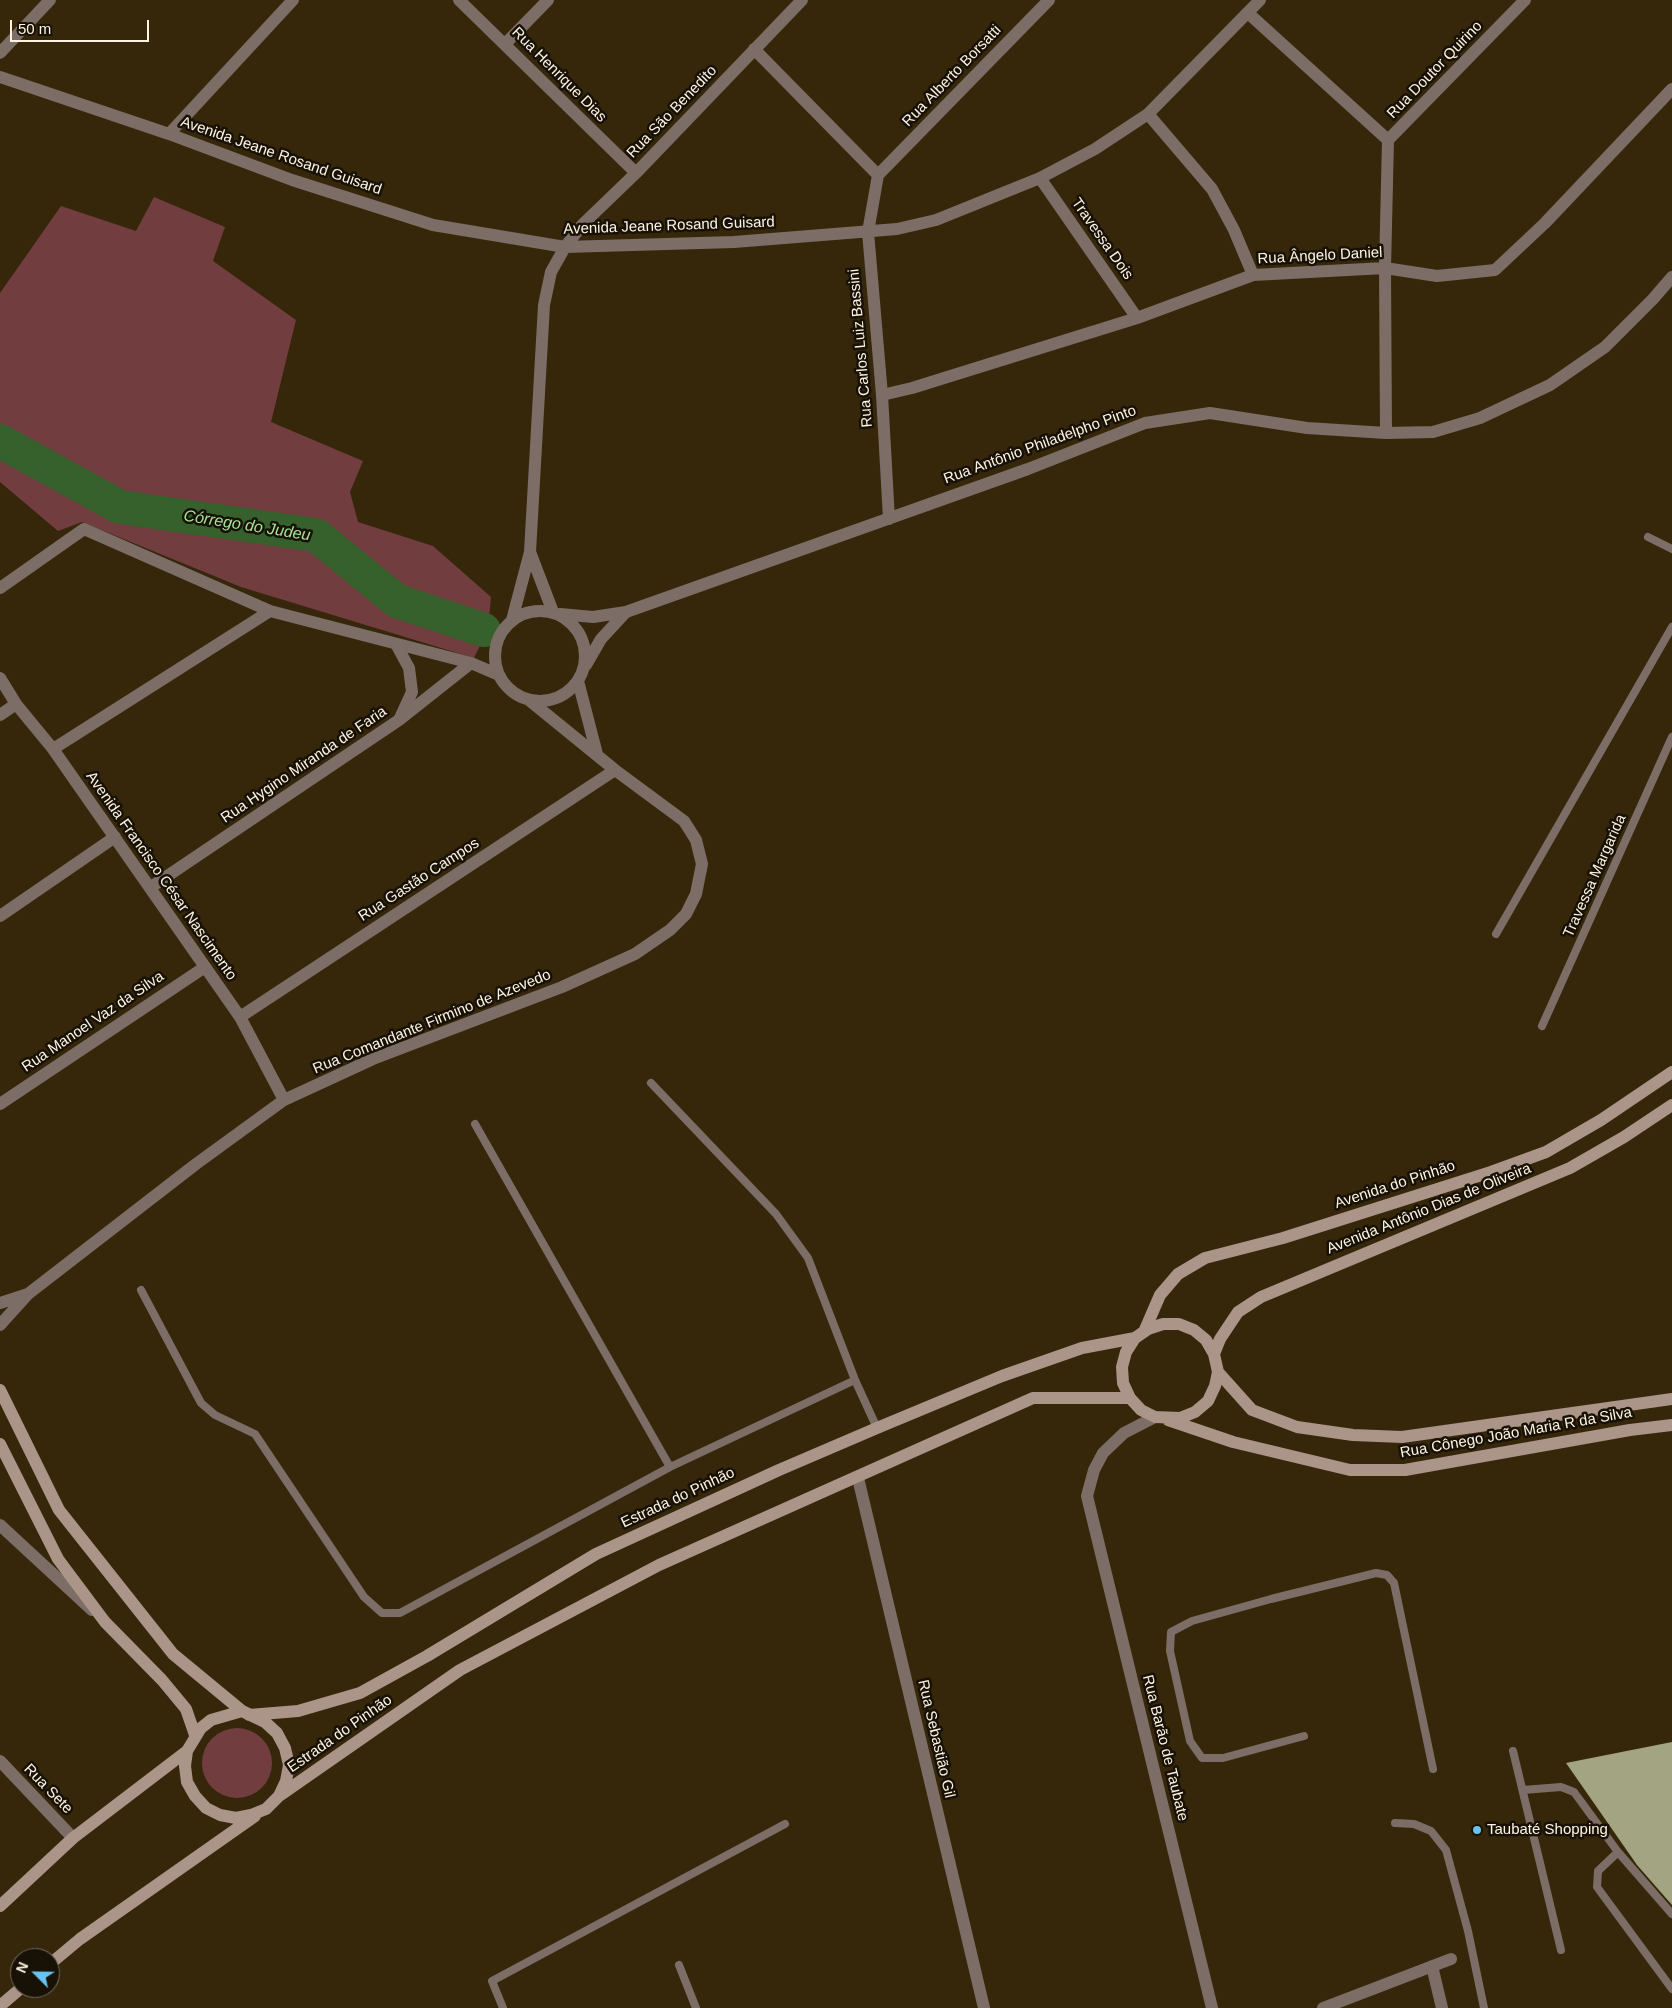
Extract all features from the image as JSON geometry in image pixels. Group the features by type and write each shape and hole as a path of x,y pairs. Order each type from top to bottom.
{"street":[{"path":"0,53 50,0"},
{"path":"169,134 293,0"},
{"name":"Rua Henrique Dias","path":"459,0 636,173"},
{"path":"505,44 548,0"},
{"name":"Rua São Benedito","path":"530,552 544,306 551,272 566,247 584,224 636,173 802,0"},
{"name":"Rua Alberto Borsatti","path":"878,175 1049,0"},
{"name":"Avenida Jeane Rosand Guisard","path":"0,77 169,134 292,180 433,225 566,247 734,242 868,232 936,220 1040,178 1095,149 1148,114 1260,0"},
{"name":"Rua Doutor Quirino","path":"1388,140 1526,0"},
{"path":"1248,13 1388,140 1385,268 1386,433"},
{"path":"754,49 878,175"},
{"name":"Rua Ângelo Daniel","path":"882,395 912,388 1137,318 1253,275 1385,268 1437,276 1495,270 1545,223 1672,89"},
{"path":"1148,114 1212,189 1234,230 1253,275"},
{"name":"Rua Carlos Luiz Bassini","path":"878,175 868,232 882,395 889,519"},
{"name":"Travessa Dois","path":"1040,178 1137,318"},
{"name":"Rua Antônio Philadelpho Pinto","path":"557,613 593,617 626,612 1028,469 1145,423 1210,413 1308,428 1386,433 1433,432 1480,418 1550,385 1605,346 1653,299 1672,277"},
{"path":"0,588 84,529 270,611 471,663 499,676"},
{"path":"530,552 557,613"},
{"path":"512,620 530,552"},
{"path":"584,668 586,655 582,637 570,621 557,613 535,610 512,620 502,631 496,645 495,661 499,676 506,686 517,695 528,700 543,701 556,698 569,691 578,681 601,640 626,612"},
{"path":"53,749 270,611"},
{"path":"396,644 409,668 412,692 399,720"},
{"name":"Rua Hygino Miranda de Faria","path":"150,887 399,720 471,663"},
{"name":"Avenida Francisco César Nascimento","path":"0,678 16,704 53,749 240,1017 284,1100"},
{"path":"578,681 597,754"},
{"name":"Rua Comandante Firmino de Azevedo","path":"28,1294 196,1164 284,1100 373,1059 562,987 635,954 670,930 686,914 696,894 702,864 696,840 684,820 615,770 528,700"},
{"path":"0,715 16,704"},
{"name":"Rua Gastão Campos","path":"240,1017 615,770"},
{"path":"0,916 115,837"},
{"name":"Rua Manoel Vaz da Silva","path":"0,1104 205,967"},
{"name":"Avenida do Pinhão","path":"1139,1335 1160,1295 1178,1274 1206,1258 1283,1238 1492,1172 1546,1152 1601,1120 1672,1072"},
{"name":"Avenida Antônio Dias de Oliveira","path":"1214,1354 1220,1339 1238,1312 1261,1297 1570,1168 1624,1137 1672,1106"},
{"path":"0,1303 28,1294"},
{"path":"0,1325 28,1294"},
{"path":"1163,1324 1179,1324 1194,1330 1206,1340 1214,1354 1218,1372 1215,1386 1208,1401 1195,1412 1180,1418 1159,1418 1141,1410 1130,1398 1123,1383 1122,1367 1126,1352 1139,1335 1163,1324"},
{"name":"Estrada do Pinhão","path":"245,1713 298,1711 360,1693 427,1656 596,1554 779,1470 1002,1376 1082,1348 1139,1335"},
{"name":"Rua Cônego João Maria R da Silva","path":"1218,1372 1252,1410 1297,1427 1353,1436 1402,1437 1672,1399"},
{"path":"0,1390 59,1510 173,1654 245,1713 265,1722 277,1733 285,1748 289,1765 286,1782 278,1796 266,1809 80,1939 60,1956"},
{"name":"Estrada do Pinhão","path":"278,1796 460,1670 658,1565 858,1478 1033,1398 1072,1396 1130,1398"},
{"name":"Rua Cônego João Maria R da Silva","path":"1159,1418 1233,1442 1350,1470 1405,1470 1630,1430 1672,1425"},
{"name":"Rua Barão de Taubate","path":"1159,1418 1124,1433 1103,1453 1094,1470 1087,1496 1212,2008"},
{"path":"0,1444 58,1559 105,1622"},
{"name":"Rua Sebastião Gil","path":"858,1478 984,2008"},
{"path":"0,1525 105,1622 162,1680 186,1709 195,1735"},
{"path":"245,1713 211,1720 195,1735 187,1751 185,1766 187,1782 195,1796 206,1808 220,1815 236,1818 251,1816 266,1809"},
{"path":"0,1906 73,1838 187,1751"},
{"name":"Rua Sete","path":"0,1761 73,1838"},
{"path":"1324,2008 1451,1959"},
{"path":"1432,1966 1442,2008"},
{"path":"0,2006 10,1997"}],"lane":[{"path":"1648,537 1672,549"},
{"path":"1496,934 1672,627"},
{"name":"Travessa Margarida","path":"1542,1026 1672,738"},
{"path":"651,1083 776,1214 808,1258 855,1380 877,1428"},
{"path":"475,1124 670,1467"},
{"path":"141,1290 202,1403 215,1415 255,1434 364,1597 382,1613 400,1613 670,1467 855,1380"},
{"path":"1304,1736 1223,1758 1202,1758 1190,1741 1170,1650 1171,1632 1192,1621 1271,1599 1376,1573 1387,1575 1394,1582 1433,1769"},
{"path":"1513,1751 1524,1790 1561,1950"},
{"path":"1524,1790 1561,1787 1574,1792 1618,1852 1672,1914"},
{"path":"1395,1823 1414,1824 1431,1831 1446,1850 1468,1931 1484,2008"},
{"path":"503,2008 492,1981 785,1824"},
{"path":"1618,1852 1598,1871 1597,1887 1672,1989"},
{"path":"679,1965 696,2008"}],"shaded area":[{"path":"154,197 225,227 213,261 296,320 271,422 363,461 350,492 358,522 433,546 491,597 488,629 474,658 241,587 82,522 58,531 0,482 0,293 61,206 136,231"},
{"path":"237,1728 256,1734 266,1744 272,1763 266,1782 256,1792 237,1798 218,1792 208,1782 202,1763 208,1744 218,1734"}],"building":[{"path":"1672,1742 1672,1905 1637,1865 1566,1763"}],"waterway":[{"name":"Córrego do Judeu","path":"0,441 120,507 316,535 397,601 484,630"}],"place":[{"name":"Taubaté Shopping","path":"1477,1830"}]}
